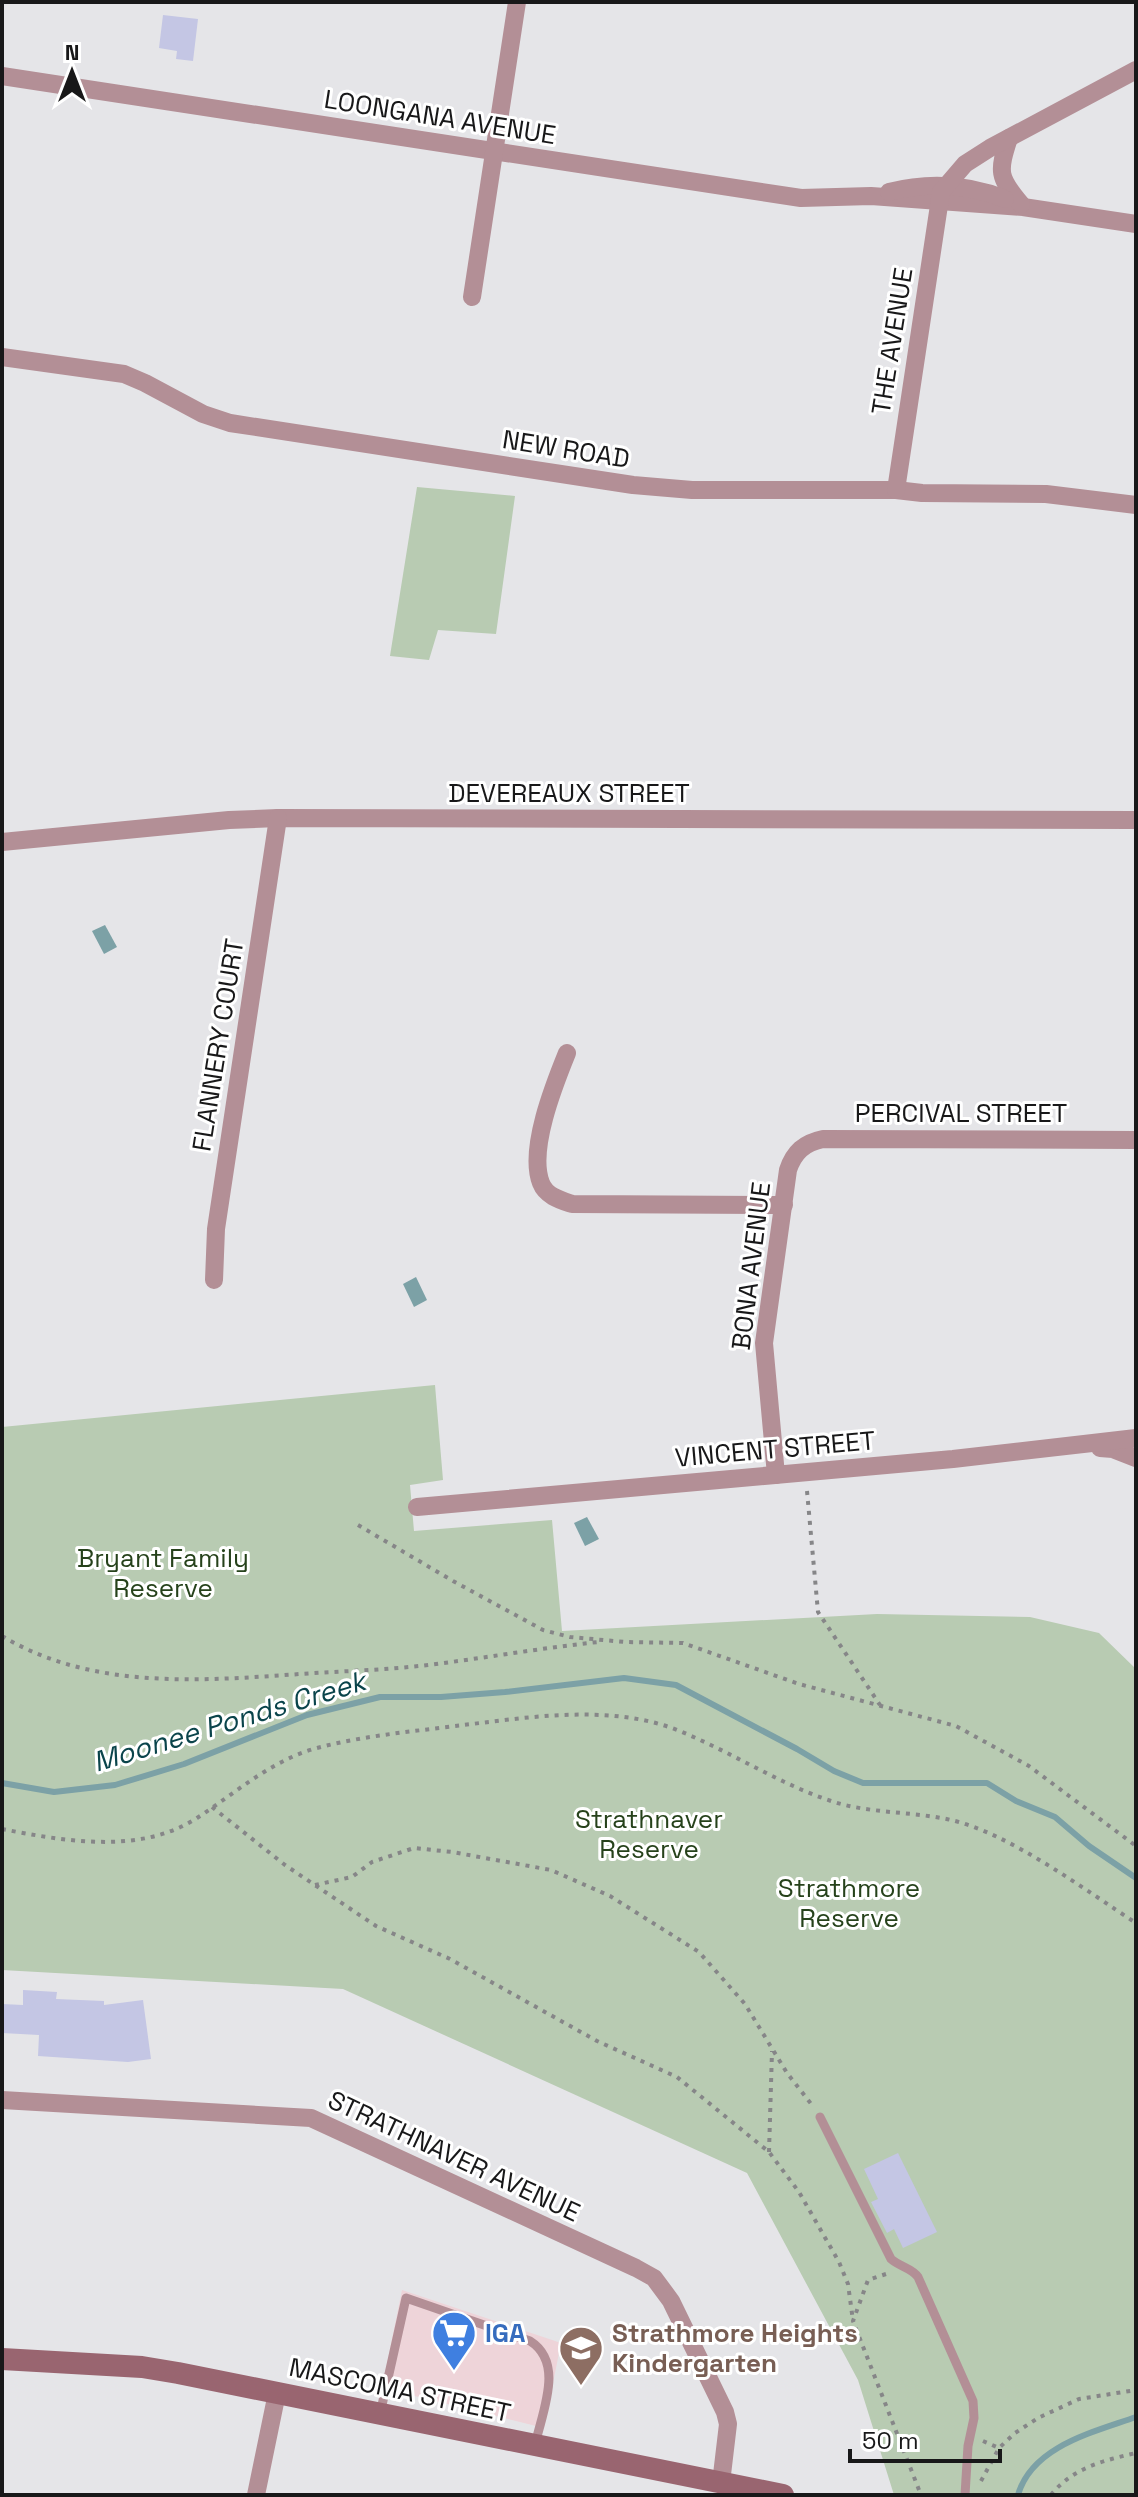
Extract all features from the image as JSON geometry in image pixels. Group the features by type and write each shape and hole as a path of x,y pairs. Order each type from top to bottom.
{"main road":[{"name":"MASCOMA STREET","path":"2,2359 142,2367 783,2495"}],"street":[{"path":"472,297 517,2"},
{"path":"943,193 965,164 1136,70"},
{"name":"LOONGANA AVENUE","path":"2,76 801,198 871,196 908,187 943,193 984,191 1023,207 1136,224"},
{"path":"1009,138 1001,172 1005,185 1023,207"},
{"name":"THE AVENUE","path":"896,490 943,193"},
{"name":"NEW ROAD","path":"2,357 124,374 203,414 230,423 633,485 692,490 1046,494 1136,505"},
{"name":"DEVEREAUX STREET","path":"2,842 278,818 1136,820"},
{"name":"FLANNERY COURT","path":"214,1280 216,1229 278,818"},
{"path":"567,1053 549,1097 540,1144 541,1182 547,1192 572,1204 784,1205"},
{"name":"PERCIVAL STREET","path":"792,1158 810,1141 823,1139 1136,1140"},
{"name":"BONA AVENUE","path":"776,1475 764,1343 792,1158"},
{"name":"VINCENT STREET","path":"417,1507 776,1475 1136,1438"},
{"path":"1065,1446 1113,1449 1136,1458"},
{"name":"STRATHNAVER AVENUE","path":"2,2100 311,2118 636,2268 654,2278 671,2301 725,2412 727,2447 721,2483"},
{"path":"256,2495 277,2393"}],"lane":[{"path":"820,2117 891,2259 918,2277 973,2401 974,2418 968,2446 965,2495"},
{"path":"380,2414 406,2298 539,2346 548,2360 550,2374 534,2446"}],"path":[{"path":"807,1491 818,1612 880,1705"},
{"path":"358,1525 543,1630 570,1637 683,1643 799,1684 956,1726 1029,1766 1136,1846"},
{"path":"2,1636 18,1646 75,1668 139,1679 251,1677 426,1665 609,1640"},
{"path":"2,1829 78,1842 118,1841 163,1833 181,1827 268,1768 302,1753 344,1741 527,1718 576,1715 625,1718 676,1729 833,1802 951,1820 971,1826 1049,1867 1136,1923"},
{"path":"211,1807 285,1865 376,1926 450,1959 597,2041 677,2077 769,2152 799,2192 839,2262 848,2284 853,2321 921,2495"},
{"path":"314,1885 352,1877 372,1862 414,1848 551,1870 610,1896 699,1952 745,2004 787,2073 820,2117"},
{"path":"769,2152 772,2048"},
{"path":"853,2321 868,2280"},
{"path":"979,2487 999,2448 1038,2418 1079,2399 1136,2390"},
{"path":"1051,2495 1060,2484 1094,2463 1136,2453"}],"shaded area":[{"path":"402,2290 561,2343 544,2428 382,2388"}],"green space":[{"path":"417,487 515,496 496,634 438,630 429,660 390,656"},
{"name":"Strathmore Reserve","path":"435,1385 443,1480 410,1485 414,1531 552,1520 562,1631 877,1614 1030,1617 1099,1633 1136,1669 1136,2495 894,2495 858,2380 747,2173 343,1989 2,1970 2,1427"}],"water":[{"path":"105,925 117,947 104,954 92,931"},
{"path":"416,1277 427,1300 414,1307 403,1284"},
{"path":"587,1517 599,1539 585,1546 574,1523"}],"building":[{"path":"163,15 198,19 193,61 176,59 177,51 159,48"},
{"path":"23,1990 57,1992 56,1999 104,2001 104,2005 143,2000 151,2059 128,2062 38,2056 39,2035 2,2033 2,2004 23,2005"},
{"path":"898,2153 937,2232 903,2248 894,2229 887,2233 871,2202 878,2199 864,2169"}],"waterway":[{"name":"Moonee Ponds Creek","path":"2,1783 54,1792 115,1785 184,1764 307,1715 380,1697 441,1697 624,1678 676,1685 834,1771 863,1783 987,1783 1016,1801 1055,1817 1089,1846 1136,1878"},
{"name":"Moonee Ponds Creek","path":"1018,2495 1025,2478 1050,2453 1084,2435 1136,2417"}],"place":[{"name":"IGA","path":"454,2372"},
{"name":"Strathmore Heights Kindergarten","path":"581,2387"}],"park label":[{"name":"Bryant Family Reserve","path":"163,1573"},
{"name":"Strathnaver Reserve","path":"649,1834"}]}
